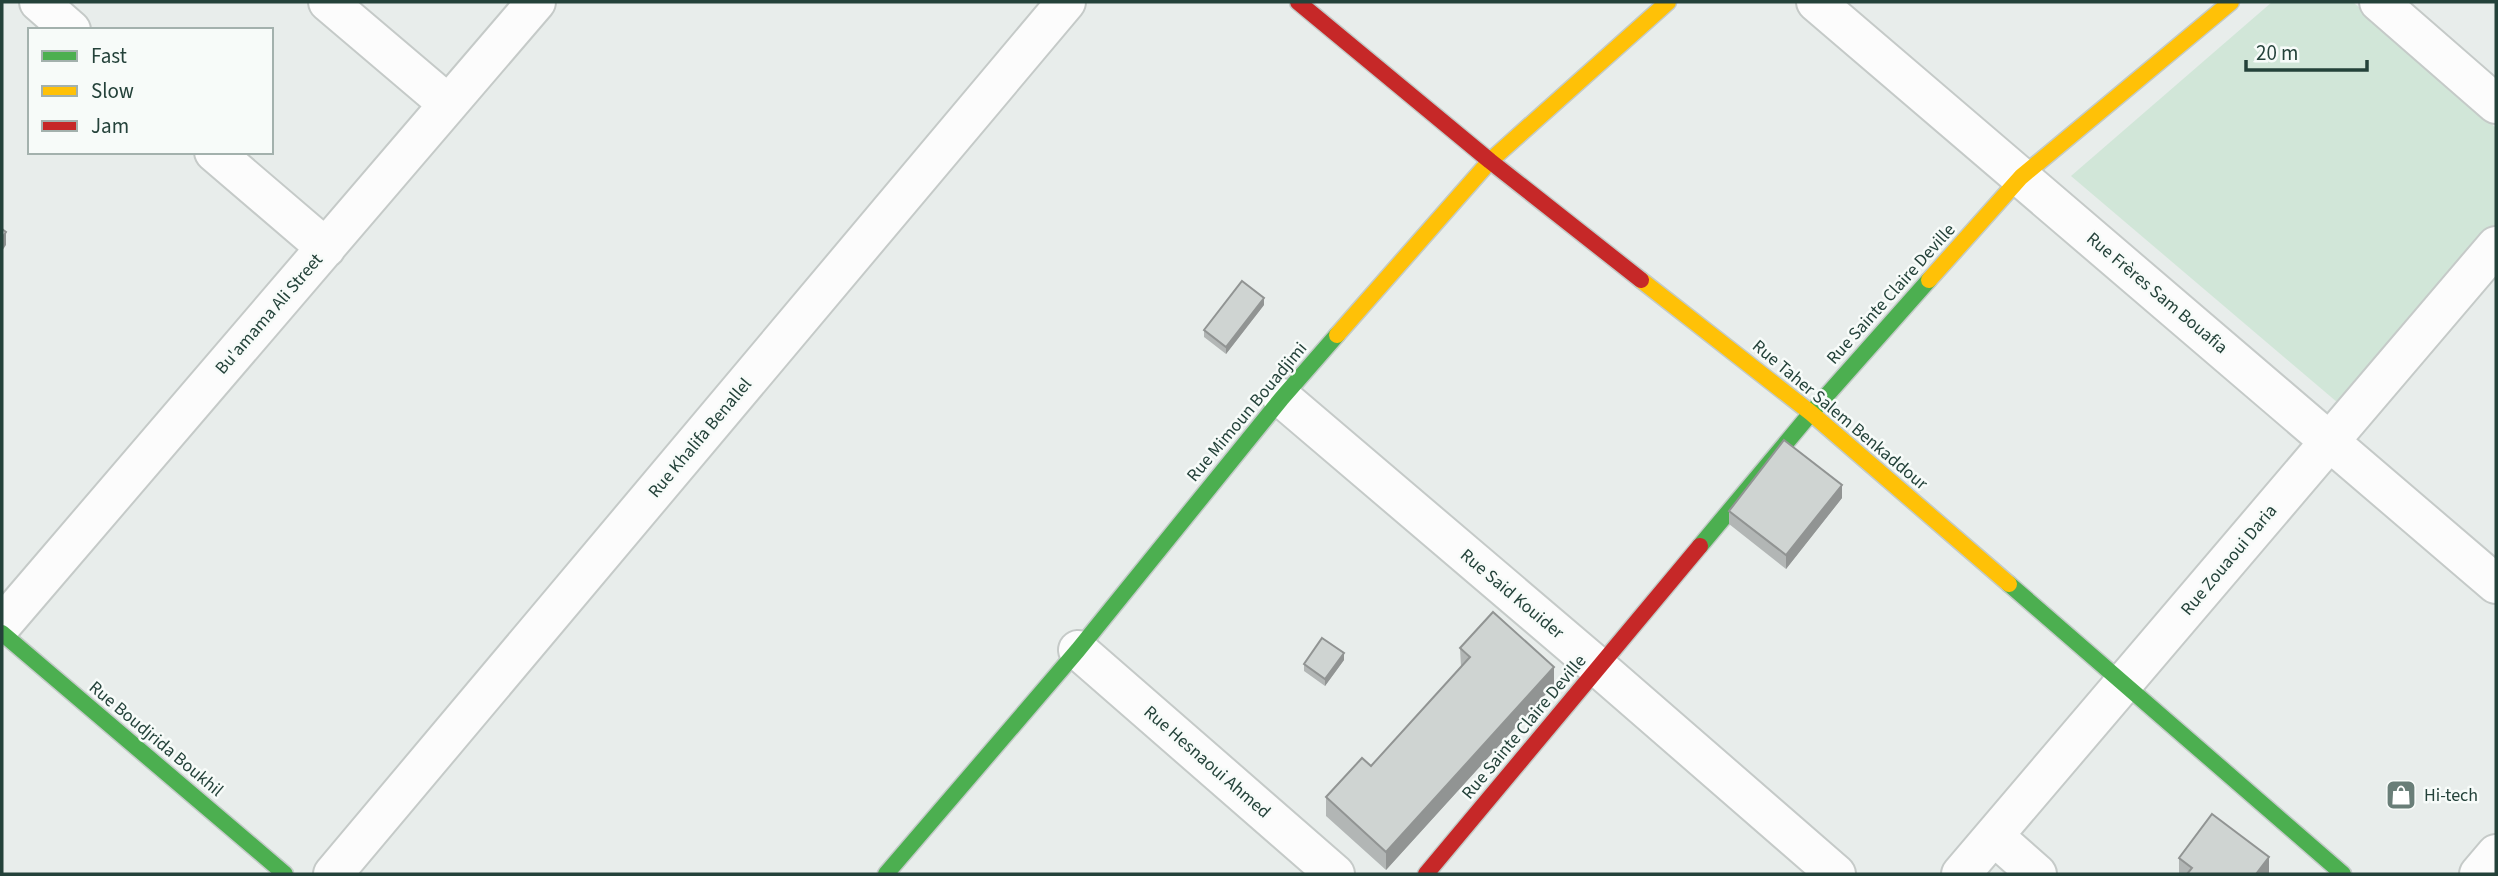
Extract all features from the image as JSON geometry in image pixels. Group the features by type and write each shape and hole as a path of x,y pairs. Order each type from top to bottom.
{"street":[{"path":"39,2 69,28"},
{"path":"328,2 448,104"},
{"name":"Bu'amama Ali Street","path":"2,625 536,2"},
{"name":"Rue Khalifa Benallel","path":"333,874 1066,2"},
{"name":"Rue Taher Salem Benkaddour","path":"1298,2 1490,160 1811,413 2343,874"},
{"name":"Rue Mimoun Bouadjimi","path":"886,874 1078,649 1282,398 1490,160 1668,2"},
{"name":"Rue Frères Sam Bouafia","path":"1816,2 2496,584"},
{"name":"Rue Sainte Claire Deville","path":"1426,874 1811,413 2021,177 2231,2"},
{"path":"2379,2 2496,104"},
{"path":"216,154 326,248"},
{"name":"Rue Zouaoui Daria","path":"1961,874 2496,246"},
{"name":"Rue Said Kouider","path":"1282,398 1836,874"},
{"name":"Rue Boudjrida Boukhil","path":"2,633 285,874"},
{"name":"Rue Hesnaoui Ahmed","path":"1078,649 1335,874"},
{"path":"1994,836 2036,874"},
{"path":"2479,874 2496,854"}],"green space":[{"path":"2272,2 2353,2 2496,128 2496,229 2344,408 2071,176"}],"building":[{"path":"1242,281 1264,298 1226,347 1204,330"},
{"path":"1784,440 1842,485 1786,555 1729,511"},
{"path":"1493,612 1554,667 1386,852 1326,797 1362,758 1371,766 1470,657 1460,648"},
{"path":"1322,638 1344,653 1325,679 1304,664"},
{"path":"2212,814 2269,857 2256,874 2187,874 2192,868 2179,858"}],"traffic: fast":[{"path":"1700,546 1811,413 1929,280"},
{"path":"886,874 1078,650 1282,398 1337,335"},
{"path":"2009,584 2343,874"},
{"path":"2,633 285,874"}],"traffic: slow":[{"path":"1337,335 1490,161 1668,2"},
{"path":"1929,280 2021,177 2231,2"},
{"path":"1641,280 1811,413 2009,584"}],"traffic: jam":[{"path":"1298,2 1490,161 1641,280"},
{"path":"1426,874 1700,546"}],"place":[{"name":"Hi-tech","path":"2401,795"}]}
